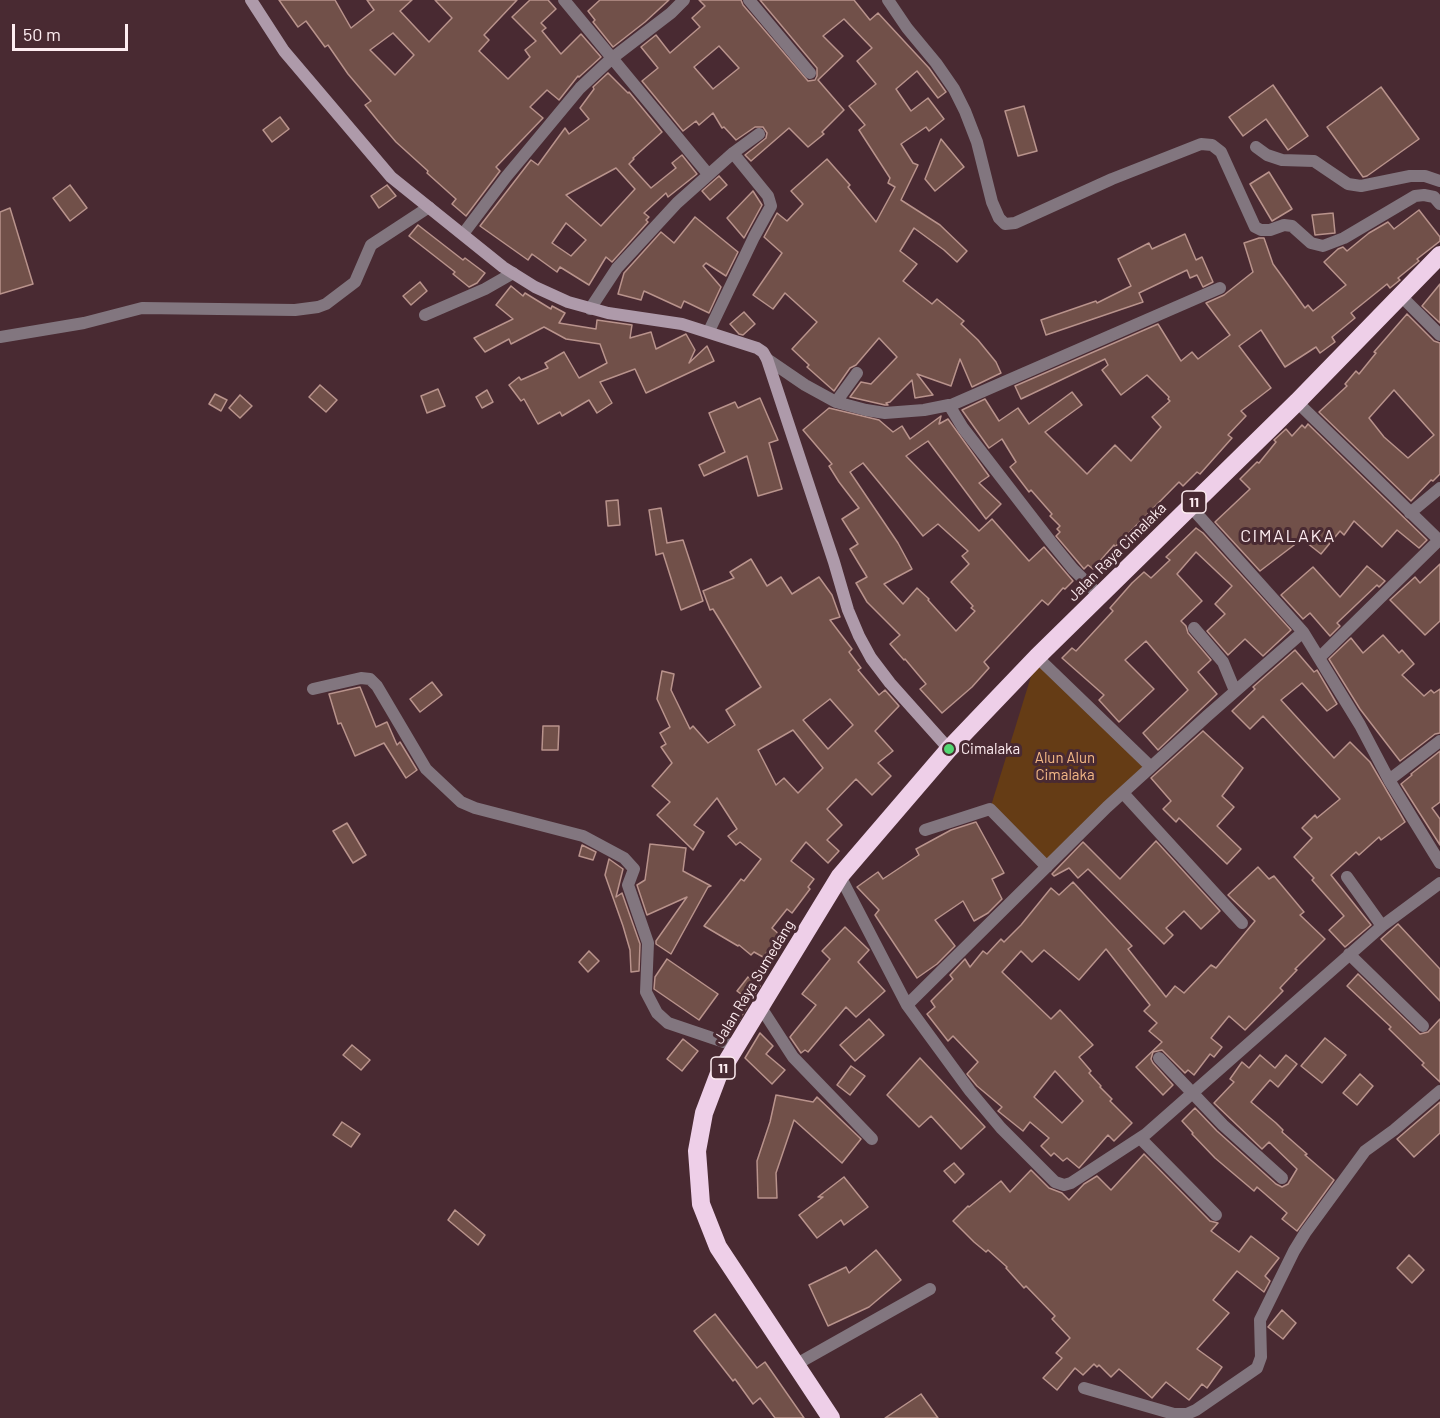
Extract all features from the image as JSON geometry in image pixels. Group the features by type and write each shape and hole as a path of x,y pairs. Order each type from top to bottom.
{"highway":[{"name":"Jalan Raya Cimalaka","path":"949,749 1037,657 1297,402 1440,255"},
{"name":"Jalan Raya Sumedang","path":"831,1418 718,1247 701,1204 697,1151 704,1113 718,1076 840,876 949,749"}],"street":[{"path":"251,0 284,51 391,177 513,273 535,287 590,309 682,324 757,348 769,368 848,610 859,636 871,658 890,683 949,749"},
{"path":"564,0 708,174"},
{"path":"463,234 506,177 580,88 611,59 684,0"},
{"path":"749,0 810,73"},
{"path":"888,0 954,89 977,142 992,202 999,218 1005,224 1015,223 1112,178 1201,144 1212,145 1221,152 1255,226 1261,230 1270,230 1284,225 1292,226 1311,243 1323,246 1344,238 1415,196 1434,197 1440,204"},
{"path":"590,309 617,268 677,203 708,174 759,134"},
{"path":"1256,147 1267,155 1282,160 1314,161 1347,184 1361,186 1410,176 1425,176 1440,181"},
{"path":"709,331 771,206 768,196 733,153"},
{"path":"0,337 84,323 142,308 295,310 318,307 326,304 355,282 370,245 429,207"},
{"path":"425,315 485,289 513,273"},
{"path":"952,410 1220,288"},
{"path":"1400,295 1440,335"},
{"path":"769,368 836,402 866,410 885,413 924,410 945,405 952,410 1065,560 1099,596"},
{"path":"836,402 857,373"},
{"path":"1297,402 1440,540 1319,658"},
{"path":"1410,513 1440,488"},
{"path":"1190,506 1303,632 1440,863"},
{"path":"1194,628 1223,662 1235,691"},
{"path":"907,1005 1123,793 1303,632"},
{"path":"1037,657 1151,767"},
{"path":"313,689 361,678 370,679 378,686 426,769 461,802 475,808 583,836 624,858 634,869 628,885 648,943 646,992 657,1013 668,1023 736,1046"},
{"path":"1389,780 1440,741"},
{"path":"1123,793 1242,923"},
{"path":"925,830 990,808 1047,867"},
{"path":"840,876 907,1005 970,1091 1001,1128 1055,1182 1064,1185 1071,1183 1140,1138 1349,954 1440,883"},
{"path":"1347,877 1382,926"},
{"path":"1349,954 1423,1026"},
{"path":"760,1006 793,1057 872,1139"},
{"path":"1159,1058 1222,1125 1282,1178"},
{"path":"1084,1388 1174,1414 1186,1414 1196,1410 1257,1368 1261,1358 1260,1320 1299,1242 1365,1151 1440,1091"},
{"path":"1140,1138 1216,1215"},
{"path":"795,1365 930,1289"}],"green space":[{"name":"Alun Alun Cimalaka","path":"1037,657 1151,767 1047,867 990,809"}],"building":[{"path":"279,0 335,0 351,28 374,10 367,0 412,0 400,11 429,42 452,18 435,0 517,0 484,35 489,40 479,51 508,79 530,57 525,50 536,41 512,17 530,0 548,0 556,9 541,23 546,28 542,31 561,54 581,34 601,57 578,76 559,100 547,90 530,107 543,118 496,167 500,171 466,216 452,204 456,199 396,142 365,105 371,101 328,45 325,47 306,21 298,27","holes":["393,33 414,55 395,75 370,50"]},
{"path":"600,0 669,0 613,47 593,22 595,20 588,11"},
{"path":"699,0 741,0 808,81 815,80 817,68 760,0 854,0 870,20 878,13 929,68 946,92 938,98 917,71 896,89 911,111 928,98 944,119 929,131 926,127 901,144 913,163 918,165 901,200 940,225 967,251 957,262 914,228 900,251 917,264 903,281 932,304 937,299 964,321 961,324 996,362 1001,373 972,387 960,359 951,386 917,374 933,395 915,398 912,380 890,402 886,403 888,405 885,405 850,397 861,382 871,384 897,357 879,338 856,365 850,368 834,391 807,367 809,365 792,349 817,322 785,293 773,309 753,295 782,253 764,237 777,213 787,221 803,204 791,191 827,159 850,185 848,187 876,222 895,187 888,183 890,178 859,130 865,125 849,106 876,84 857,61 872,48 844,19 823,36 843,56 818,80 844,110 822,132 824,134 808,147 789,128 751,161 745,155 766,138 767,133 763,127 755,127 736,140 724,127 722,128 713,113 699,125 696,121 683,131 642,81 658,68 641,47 656,35 670,53 700,27 692,18 705,6","holes":["719,46 739,68 713,89 694,67"]},
{"path":"608,73 629,92 662,132 629,164 651,188 676,168 672,163 682,155 697,174 668,197 666,193 644,213 649,217 646,220 648,222 612,262 606,257 589,285 560,267 557,272 532,254 528,260 480,226 531,160 538,165 565,128 569,134 589,119 580,108 594,89 593,87","holes":["616,168 635,189 601,226 566,195","566,223 586,240 571,256 552,243"]},
{"path":"1273,85 1308,136 1288,150 1266,119 1243,136 1229,117"},
{"path":"1381,87 1419,139 1363,177 1327,127"},
{"path":"1024,106 1037,151 1018,156 1005,111"},
{"path":"280,117 289,129 272,142 263,130"},
{"path":"941,139 964,167 935,191 925,179"},
{"path":"1269,172 1292,209 1272,221 1250,184"},
{"path":"719,176 727,185 710,200 702,191"},
{"path":"70,185 87,208 70,221 53,198"},
{"path":"387,185 396,196 379,208 371,196"},
{"path":"753,191 762,205 744,238 727,218"},
{"path":"10,208 33,284 0,294 0,212"},
{"path":"1419,210 1440,237 1440,241 1417,259 1419,261 1398,278 1400,280 1390,288 1387,284 1351,313 1355,318 1332,337 1335,342 1320,353 1316,347 1285,367 1261,330 1239,346 1271,388 1241,411 1246,416 1228,435 1232,438 1200,474 1197,472 1183,486 1179,482 1115,547 1114,545 1093,569 1088,565 1084,569 1056,536 1060,532 1057,529 1060,526 1010,467 1016,462 1002,439 989,448 962,410 985,399 999,421 1018,408 1029,424 1072,392 1082,405 1045,432 1087,474 1115,445 1131,461 1161,427 1152,417 1170,401 1169,397 1147,375 1121,395 1102,370 1108,365 1105,359 1021,399 1015,386 1158,324 1181,361 1192,352 1198,359 1230,335 1206,303 1224,295 1253,272 1244,243 1259,238 1264,238 1273,264 1305,308 1308,305 1313,311 1346,285 1324,262 1338,249 1343,247 1347,251 1369,233 1388,222 1394,229"},
{"path":"1333,213 1335,233 1315,235 1312,215"},
{"path":"695,217 738,252 726,276 706,263 703,266 721,287 709,313 684,301 681,308 644,291 641,300 618,294 624,273 661,232 674,243"},
{"path":"418,225 463,260 465,258 485,273 477,283 469,287 453,274 455,272 409,236"},
{"path":"1185,234 1196,260 1202,257 1213,282 1203,287 1197,275 1190,278 1187,270 1139,293 1143,302 1046,335 1041,320 1096,301 1097,303 1131,286 1118,259 1149,243 1152,249"},
{"path":"420,282 427,291 411,305 403,296"},
{"path":"1440,284 1440,323 1422,306"},
{"path":"511,286 523,296 525,293 551,309 552,306 565,313 559,323 596,329 597,320 632,325 630,338 651,332 656,349 686,334 695,350 689,363 707,346 714,361 646,393 635,369 600,382 612,403 597,413 589,400 562,416 560,412 538,424 524,399 521,401 509,385 519,377 521,380 548,368 545,363 564,352 579,378 607,363 600,344 566,339 544,327 511,344 509,339 485,352 474,338 513,319 496,305"},
{"path":"744,312 755,324 743,335 739,334 730,324"},
{"path":"1407,314 1434,341 1440,343 1440,474 1411,501 1319,412 1347,386 1345,384 1356,371 1359,374 1376,353 1374,352","holes":["1394,390 1434,435 1408,458 1384,437 1369,418"]},
{"path":"320,385 337,400 326,412 309,397"},
{"path":"438,389 445,406 427,413 421,396"},
{"path":"487,390 493,402 482,408 476,397"},
{"path":"215,394 227,400 221,411 209,404"},
{"path":"240,395 252,406 240,418 229,408"},
{"path":"760,398 778,440 769,443 782,489 758,496 747,456 704,476 699,465 725,452 709,413 735,402 738,408"},
{"path":"829,408 879,420 893,432 902,426 910,439 941,416 939,424 948,419 989,476 979,483 1001,504 986,519 928,441 906,456 979,531 992,519 1029,561 1044,547 1073,581 1065,589 1063,588 1048,605 1042,600 984,662 989,668 972,687 942,713 920,689 926,684 890,644 900,635 867,602 856,583 867,577 850,549 858,544 842,519 859,508 829,466 832,464 803,430","holes":["863,463 923,536 938,524 968,551 962,556 969,564 951,582 975,611 956,631 917,588 903,604 884,584 912,569 898,543 850,472"]},
{"path":"1308,424 1427,540 1419,548 1397,530 1382,547 1354,521 1344,535 1340,531 1321,554 1302,539 1260,571 1215,522 1250,489 1240,479 1257,462 1259,463 1276,442 1274,440 1286,429 1292,436 1302,425 1305,428"},
{"path":"618,500 620,525 608,526 606,501"},
{"path":"661,508 667,543 683,540 703,601 681,610 663,553 656,555 649,510"},
{"path":"1196,528 1291,630 1263,656 1245,639 1228,655 1207,631 1225,614 1215,604 1232,586 1196,552 1177,574 1202,601 1181,621 1211,660 1198,672 1217,694 1158,750 1143,733 1188,690 1146,641 1125,660 1154,689 1119,722 1099,700 1104,695 1062,658 1072,648 1076,651 1113,611 1110,608 1132,583 1144,572 1151,578 1170,560 1166,557"},
{"path":"751,559 767,586 781,577 792,594 819,577 832,595 840,617 830,620 852,649 849,652 861,668 858,670 879,695 885,690 899,706 875,731 893,751 878,763 891,776 872,795 856,779 827,809 842,825 827,840 839,851 828,863 806,842 791,861 814,879 808,887 810,889 792,913 787,909 772,928 781,936 763,957 754,952 751,955 739,945 704,926 741,879 744,881 761,859 740,842 736,845 728,836 737,829 717,798 694,825 704,832 693,850 657,815 670,802 652,786 672,763 661,747 666,744 660,733 670,727 657,699 662,671 674,674 671,690 690,729 693,726 708,743 735,725 726,710 761,687 713,609 710,610 703,591 734,578 730,572","holes":["830,699 853,725 828,749 803,720","793,730 823,768 798,793 784,778 776,785 758,750"]},
{"path":"1440,564 1440,621 1425,635 1390,600 1415,577 1420,583"},
{"path":"1367,566 1385,581 1379,587 1377,585 1337,623 1340,626 1330,636 1310,613 1303,619 1281,595 1313,567 1340,597"},
{"path":"1383,635 1399,653 1402,650 1414,664 1402,675 1424,696 1431,690 1434,693 1440,689 1440,733 1435,734 1400,761 1360,709 1329,659 1351,638 1363,653"},
{"path":"1295,650 1314,672 1317,670 1337,704 1327,711 1302,683 1281,700 1334,758 1350,742 1370,762 1405,822 1381,840 1379,837 1359,855 1356,852 1331,875 1371,925 1345,947 1329,930 1344,916 1294,857 1312,838 1302,828 1315,815 1317,818 1340,799 1263,716 1250,729 1232,711 1255,689 1253,687"},
{"path":"432,682 442,695 420,712 410,699"},
{"path":"360,687 376,727 387,722 397,745 400,742 417,770 406,778 384,743 355,756 341,723 338,724 329,694"},
{"path":"543,726 559,726 558,750 542,750"},
{"path":"1203,731 1243,768 1222,796 1234,807 1217,826 1241,849 1227,864 1179,818 1176,822 1163,809 1171,801 1151,778"},
{"path":"1440,751 1440,802 1432,808 1440,819 1440,845 1401,784"},
{"path":"976,822 1004,873 992,879 1002,899 988,913 974,921 963,901 935,920 955,946 937,964 917,978 875,915 879,910 857,887 878,872 883,879 919,855 916,849 951,830"},
{"path":"347,823 366,855 353,863 333,831"},
{"path":"1156,841 1220,911 1201,929 1184,911 1166,928 1173,935 1164,944 1088,869 1078,878 1069,868 1054,876 1052,874 1083,842 1120,879"},
{"path":"650,844 686,848 683,871 711,886 708,887 671,954 656,944 656,941 687,897 647,915 637,885 645,880"},
{"path":"582,845 596,852 593,860 579,856"},
{"path":"609,859 623,869 616,897 622,893 640,944 639,971 631,972 630,950 605,875"},
{"path":"1258,867 1269,879 1274,876 1304,912 1300,915 1325,939 1295,969 1297,970 1280,988 1283,991 1245,1030 1229,1016 1211,1038 1222,1047 1214,1057 1210,1054 1194,1075 1188,1070 1185,1073 1162,1050 1153,1052 1151,1059 1153,1063 1173,1085 1163,1095 1136,1067 1162,1042 1149,1031 1157,1023 1144,1011 1150,1005 1106,949 1079,980 1044,950 1032,962 1021,951 1002,972 1051,1019 1060,1010 1093,1045 1079,1057 1091,1071 1089,1073 1100,1087 1112,1099 1110,1101 1132,1123 1114,1141 1108,1135 1079,1168 1067,1158 1063,1161 1054,1153 1051,1156 1041,1146 1049,1138 1030,1122 1023,1131 998,1111 1002,1107 977,1086 967,1074 978,1062 953,1036 948,1041 927,1014 935,1007 931,1001 953,979 950,975 965,959 970,967 983,951 987,954 1001,939 1004,942 1051,888 1059,895 1073,882 1132,946 1128,949 1166,997 1175,986 1184,993 1211,965 1216,968 1255,921 1228,895","holes":["1055,1071 1083,1101 1062,1123 1034,1097"]},
{"path":"1398,924 1440,969 1440,1001 1381,939"},
{"path":"845,927 869,950 858,962 885,991 856,1017 846,1007 808,1052 805,1050 801,1053 790,1037 816,1005 802,994 830,959 822,951"},
{"path":"589,951 599,961 588,972 579,962"},
{"path":"667,959 718,994 699,1020 654,989 655,977"},
{"path":"1358,974 1420,1034 1428,1032 1440,1019 1440,1082 1389,1029 1391,1027 1347,986"},
{"path":"748,977 760,986 750,1001 737,991"},
{"path":"743,1002 748,1005 738,1022 732,1018"},
{"path":"869,1019 884,1035 855,1061 840,1045"},
{"path":"760,1033 773,1046 766,1054 785,1070 772,1084 745,1058"},
{"path":"1325,1038 1346,1055 1322,1083 1301,1066"},
{"path":"683,1039 698,1051 682,1071 667,1059"},
{"path":"352,1045 370,1060 361,1070 343,1055"},
{"path":"1260,1055 1275,1068 1286,1055 1297,1064 1278,1087 1270,1080 1251,1102 1276,1123 1283,1130 1282,1132 1307,1154 1305,1155 1334,1180 1297,1231 1282,1219 1287,1213 1257,1187 1254,1191 1215,1158 1182,1121 1195,1108 1276,1184 1282,1187 1288,1184 1297,1169 1269,1142 1262,1149 1214,1103 1234,1082 1230,1079 1242,1062 1249,1068"},
{"path":"920,1058 985,1127 961,1149 931,1116 919,1127 887,1095"},
{"path":"851,1066 865,1076 850,1095 837,1085"},
{"path":"1360,1074 1373,1086 1357,1105 1343,1093"},
{"path":"776,1095 813,1102 817,1097 861,1139 842,1163 794,1120 776,1173 777,1198 758,1198 757,1161"},
{"path":"1440,1102 1440,1133 1414,1157 1397,1139"},
{"path":"342,1122 360,1134 351,1147 333,1135"},
{"path":"1144,1154 1210,1221 1218,1223 1211,1231 1239,1252 1251,1236 1279,1258 1265,1276 1270,1281 1264,1292 1237,1271 1213,1300 1229,1313 1197,1349 1222,1367 1207,1388 1202,1384 1189,1400 1166,1382 1152,1398 1119,1369 1111,1377 1099,1365 1097,1367 1094,1364 1083,1375 1075,1368 1057,1390 1043,1378 1062,1358 1056,1353 1070,1338 1052,1319 1055,1316 1026,1286 1024,1288 1007,1267 988,1250 986,1252 974,1242 953,1221 968,1206 1001,1181 1010,1192 1031,1170 1049,1188 1062,1193 1069,1200 1084,1184 1097,1176 1111,1190"},
{"path":"954,1163 964,1174 955,1183 944,1171"},
{"path":"844,1177 868,1207 844,1225 841,1220 817,1238 799,1215"},
{"path":"455,1210 485,1235 478,1245 448,1220"},
{"path":"876,1250 901,1280 869,1307 828,1326 809,1285 846,1267 849,1273"},
{"path":"1409,1255 1424,1270 1412,1283 1397,1268"},
{"path":"1282,1310 1296,1323 1283,1339 1268,1327"},
{"path":"715,1314 757,1368 765,1362 804,1418 775,1418 760,1398 753,1404 735,1379 733,1381 694,1331"},
{"path":"921,1394 938,1418 885,1418"}],"place":[{"name":"Cimalaka","path":"949,749"}],"district":[{"name":"CIMALAKA","path":"1288,536"}]}
